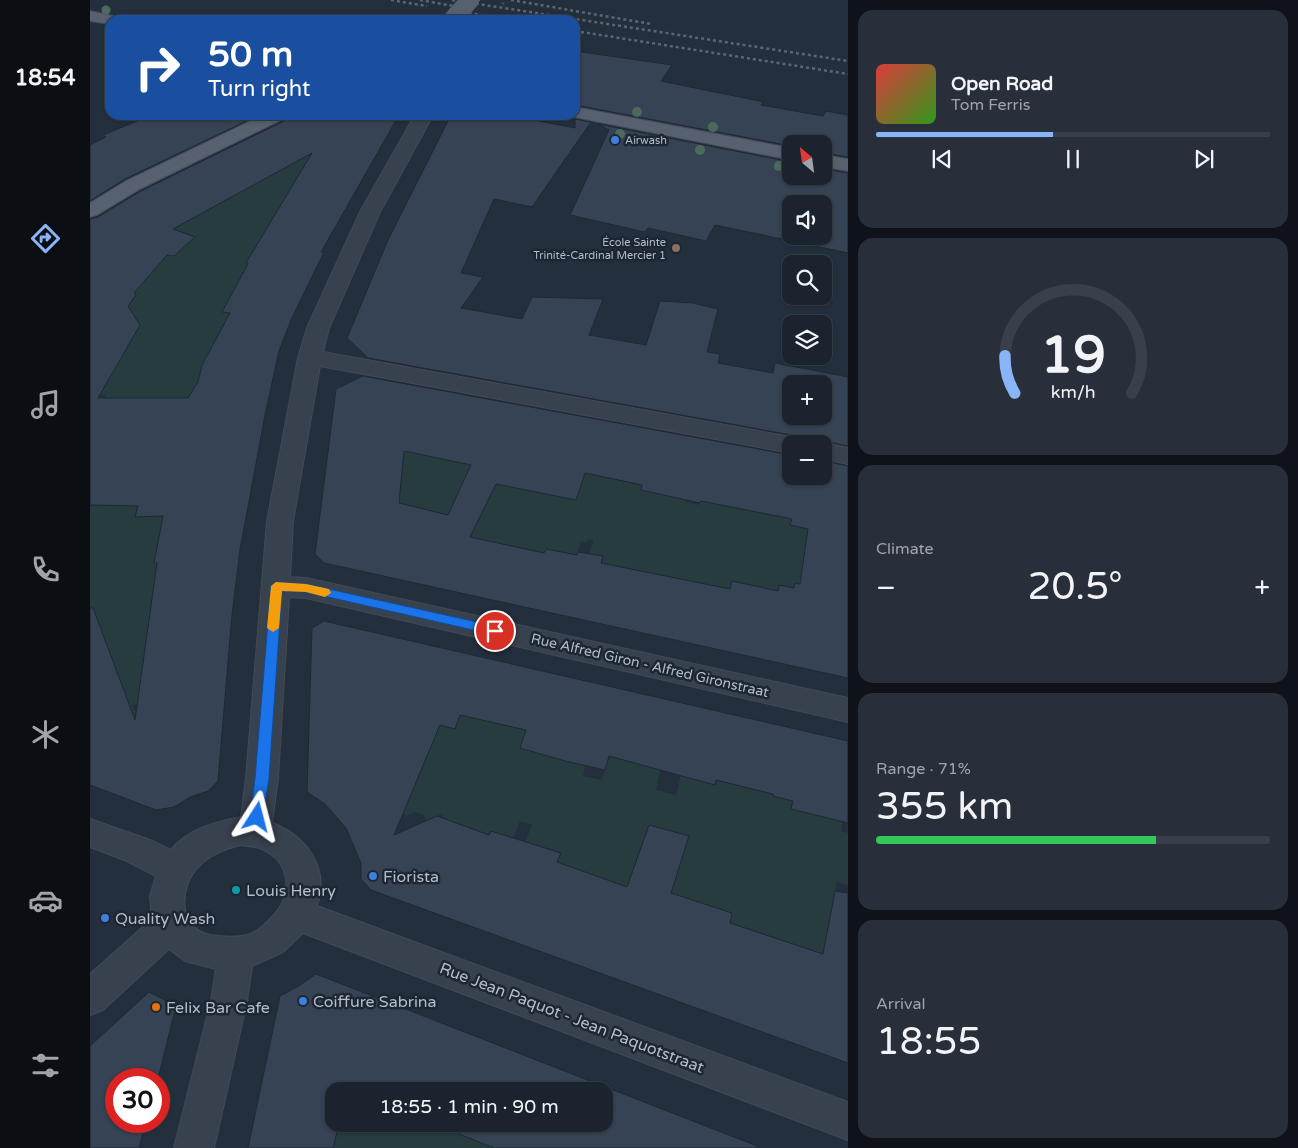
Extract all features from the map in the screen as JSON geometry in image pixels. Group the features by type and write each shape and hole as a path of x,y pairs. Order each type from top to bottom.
{"main road":[{"path":"456,15 470,0"},
{"path":"90,16 105,19"},
{"path":"580,113 782,152"},
{"path":"90,211 133,185 267,120"},
{"path":"832,162 848,165"}],"street":[{"path":"254,831 262,778 280,521 310,358 318,328 370,212 421,120"},
{"path":"310,358 354,364 782,443"},
{"path":"832,453 848,456"},
{"name":"Rue Alfred Giron - Alfred Gironstraat","path":"276,586 306,588 848,710"},
{"path":"254,831 281,841 291,850 299,862 303,874 304,888 296,914 284,930 271,941 254,949 236,954 216,954 197,949 182,939 171,924 167,911 166,897 169,882 175,869 184,856 210,838 224,833 254,831"},
{"path":"90,833 138,850 175,869"},
{"name":"Rue Jean Paquot - Jean Paquotstraat","path":"296,914 848,1121"},
{"path":"90,998 171,924"},
{"path":"194,1148 229,1001 236,954"}],"green space":[{"path":"317,152 266,252 234,288 244,289 222,312 230,313 208,399 97,416 107,398 105,395 90,393 128,307 136,296 134,292 167,254 174,256 184,246 155,237 291,154"},
{"path":"385,443 458,462 579,489 588,466 618,471 615,480 642,485 699,505 707,481 728,507 792,519 790,525 808,529 848,616 794,588 779,585 773,622 748,585 732,581 728,595 600,568 603,556 589,554 594,540 588,539 587,542 581,541 576,557 546,549 542,558 528,549 501,544 469,543 431,511 423,509 361,531 402,471 403,466"},
{"path":"90,505 138,505 135,517 168,516 164,549 157,549 154,563 183,563 172,702 131,705 141,719 143,730 90,710"},
{"path":"461,712 526,730 520,748 535,752 572,741 565,761 585,766 583,776 602,780 609,756 661,768 656,790 676,795 681,775 715,785 717,776 735,784 793,801 791,808 843,815 841,831 848,833 848,885 837,882 821,963 772,972 781,940 742,927 722,953 732,913 547,889 561,853 548,848 539,864 519,857 532,825 520,821 513,838 491,831 489,835 471,829 459,855 452,833 442,814 426,821 424,815 415,812 406,816 400,806 400,773 418,778 426,759 409,754 437,724 455,729","holes":["649,825 689,836 641,876 632,872"]},
{"path":"323,1046 373,1061 364,1082 325,1082 325,1124 318,1123"},
{"path":"337,1132 460,1132 459,1134 495,1143 493,1148 333,1148"}],"building":[{"path":"580,52 672,65 661,81 763,102 761,105 823,116 826,111 848,115 848,157 832,154 832,135 782,135 782,144 580,106"},
{"path":"140,120 249,120 125,179 90,201 90,145 106,137 103,135"},
{"path":"285,120 396,120 321,252 324,252 291,320 279,351 240,550 232,615 218,781 208,791 190,797 174,807 156,810 90,785 90,608 93,608 135,720 157,563 154,563 163,516 135,517 138,506 90,505 90,219 98,217 141,191","holes":["312,153 246,263 248,264 222,312 230,313 202,365 198,382 188,398 98,398 140,325 128,306 136,295 134,293 167,255 174,256 195,237 173,229"]},
{"path":"448,120 534,120 575,128 575,120 580,120 591,122 532,207 494,199 461,273 483,277 461,308 522,319 532,297 603,299 589,335 646,345 660,301 693,303 718,309 707,352 720,354 718,363 773,373 775,363 848,377 848,446 832,443 832,435 791,435 368,358 347,338 388,240"},
{"path":"598,124 782,160 782,185 832,185 832,170 848,173 848,253 810,245 832,245 832,195 782,195 782,239 715,225 706,241 648,228 645,232 570,215 609,130"},
{"path":"363,376 782,453 782,485 832,485 832,463 848,466 848,678 324,563 315,554 336,389","holes":["404,451 471,465 448,515 399,503","585,473 642,485 641,490 700,503 701,501 792,519 790,525 808,529 800,584 795,583 794,588 779,585 778,591 732,581 730,589 601,563 603,556 578,552 577,555 546,549 544,553 470,537 496,484 576,500"]},
{"path":"324,621 848,741 848,823 791,809 793,801 773,796 773,794 716,780 715,785 609,756 605,770 565,761 520,748 526,730 460,715 455,729 440,725 394,835 437,816 489,835 491,831 561,853 557,862 627,887 649,825 689,836 671,893 732,913 730,923 823,954 835,891 848,893 848,1063 371,890 361,879 361,863 346,828 325,804 307,792 312,628"},
{"path":"316,974 593,1082 325,1082 325,1132 337,1132 333,1148 248,1148 280,996"},
{"path":"149,992 176,1006 161,1068 105,1068 105,1133 143,1133 139,1148 90,1148 90,1046"},
{"path":"613,1090 757,1146 757,1148 494,1148 459,1134 460,1132 613,1132"}],"tram line":[{"path":"446,15 459,0"},
{"path":"467,15 480,0"},
{"path":"90,216 137,187 273,120"},
{"path":"90,207 113,192"}],"railway":[{"path":"391,0 427,6"},
{"path":"420,0 459,7"},
{"path":"452,0 549,15"},
{"path":"511,0 651,24"},
{"path":"451,10 480,15"},
{"path":"580,20 848,61"},
{"path":"580,32 848,74"}],"slow traffic":[{"path":"273,628 276,586 306,588 325,593"}],"place":[{"name":"Airwash","path":"615,140"},
{"name":"École Sainte Trinité-Cardinal Mercier 1","path":"676,248"},
{"name":"Fiorista","path":"373,876"},
{"name":"Louis Henry","path":"236,890"},
{"name":"Quality Wash","path":"105,918"},
{"name":"Coiffure Sabrina","path":"303,1001"},
{"name":"Felix Bar Cafe","path":"156,1007"}],"route":[{"path":"257,817 262,778 276,586 306,588 495,631"}]}
